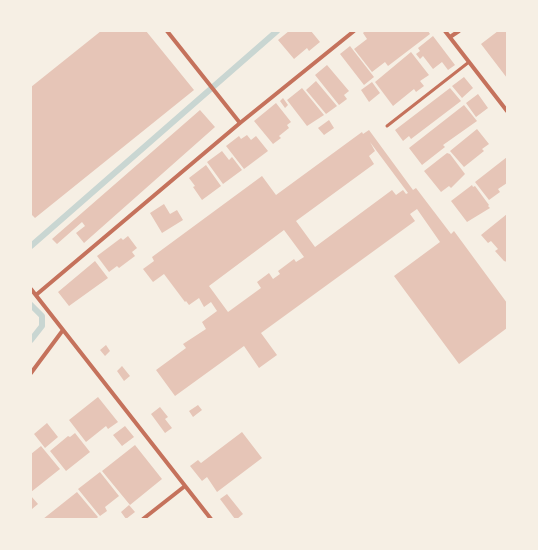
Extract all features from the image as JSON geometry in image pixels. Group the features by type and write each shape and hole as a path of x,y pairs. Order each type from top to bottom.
{"street":[{"path":"167,31 240,123"},
{"path":"36,295 240,123 354,31"},
{"path":"445,31 507,111"},
{"path":"450,37 459,31"},
{"path":"31,289 211,519"},
{"path":"31,373 63,330"},
{"path":"143,519 185,486"}],"lane":[{"path":"387,126 469,62"}],"building":[{"path":"101,31 146,31 194,90 35,218 31,214 31,87"},
{"path":"289,31 311,31 320,42 309,51 307,48 294,59 278,40"},
{"path":"365,31 428,31 430,34 388,66 385,62 372,72 354,49 367,39 363,33"},
{"path":"498,31 507,31 507,78 481,44"},
{"path":"433,36 455,65 448,70 442,62 433,69 423,56 420,59 416,54 420,51 418,48"},
{"path":"350,46 374,77 364,85 340,54"},
{"path":"411,52 429,75 420,81 424,86 416,92 414,89 393,106 375,82"},
{"path":"327,65 349,91 344,95 347,99 339,105 315,75"},
{"path":"464,77 473,88 462,98 452,86"},
{"path":"316,81 337,106 326,114 306,90"},
{"path":"372,82 380,93 369,102 361,90"},
{"path":"302,88 324,115 307,126 287,100"},
{"path":"450,88 461,101 411,139 409,136 403,141 395,130"},
{"path":"478,94 488,108 476,117 466,103"},
{"path":"283,98 288,105 285,108 280,101"},
{"path":"276,103 291,122 287,125 289,128 279,136 281,138 273,144 254,121"},
{"path":"464,105 477,121 443,145 445,147 422,165 409,148"},
{"path":"200,110 215,127 84,243 76,233 85,226 82,222 57,244 52,239"},
{"path":"329,120 334,128 324,135 318,128"},
{"path":"477,129 489,144 482,149 484,151 464,167 450,151"},
{"path":"369,130 413,190 416,188 451,234 454,231 507,303 507,328 459,364 394,276 440,242 417,209 410,214 415,221 261,333 277,355 259,368 244,346 175,396 156,370 186,348 183,344 206,329 202,322 217,311 211,302 204,307 199,298 189,305 186,301 185,302 164,274 153,282 143,269 154,261 152,257 262,176 276,195 362,132 363,134","holes":["370,142 408,193 406,194 403,190 396,195 392,190 315,247 296,221 374,164 369,156 375,151","284,230 304,257 296,262 294,259 278,271 280,274 273,279 269,273 257,282 261,288 228,312 209,286"]},
{"path":"247,135 251,140 256,136 268,151 244,169 226,146 239,136 241,139"},
{"path":"222,151 229,160 232,157 242,170 223,184 207,162"},
{"path":"447,153 450,154 465,174 451,188 449,186 441,192 424,171"},
{"path":"507,157 507,183 498,189 500,192 489,200 475,182"},
{"path":"206,165 221,186 202,200 189,178"},
{"path":"472,185 473,187 475,186 490,208 467,222 451,201"},
{"path":"164,204 170,214 177,210 183,220 162,233 150,213"},
{"path":"507,214 507,262 504,261 495,251 498,249 491,241 488,243 481,235"},
{"path":"128,236 137,248 132,252 135,256 119,268 117,266 109,272 97,256 121,238 123,240"},
{"path":"95,261 108,278 69,306 58,292"},
{"path":"106,345 110,351 105,356 100,350"},
{"path":"122,366 130,376 124,381 117,371"},
{"path":"98,397 118,422 108,429 106,426 86,442 69,420"},
{"path":"198,405 202,410 193,417 189,411"},
{"path":"160,407 168,417 165,419 172,428 165,433 151,414"},
{"path":"47,423 58,437 45,448 34,434"},
{"path":"125,426 134,437 122,446 113,435"},
{"path":"242,432 262,458 217,492 207,477 202,481 190,466 198,460 201,463"},
{"path":"75,433 90,452 66,471 50,451 68,436 70,437"},
{"path":"135,445 162,479 130,505 102,471"},
{"path":"41,446 60,469 31,492 31,454"},
{"path":"100,472 119,496 105,507 107,511 100,516 78,489"},
{"path":"77,492 98,517 96,519 43,519"},
{"path":"227,494 243,514 237,519 235,519 220,499"},
{"path":"31,496 38,504 32,509 31,508"},
{"path":"129,505 135,512 126,519 121,512"}],"waterway":[{"path":"31,246 277,31"},
{"path":"31,305 42,316 42,326 31,340"}]}
